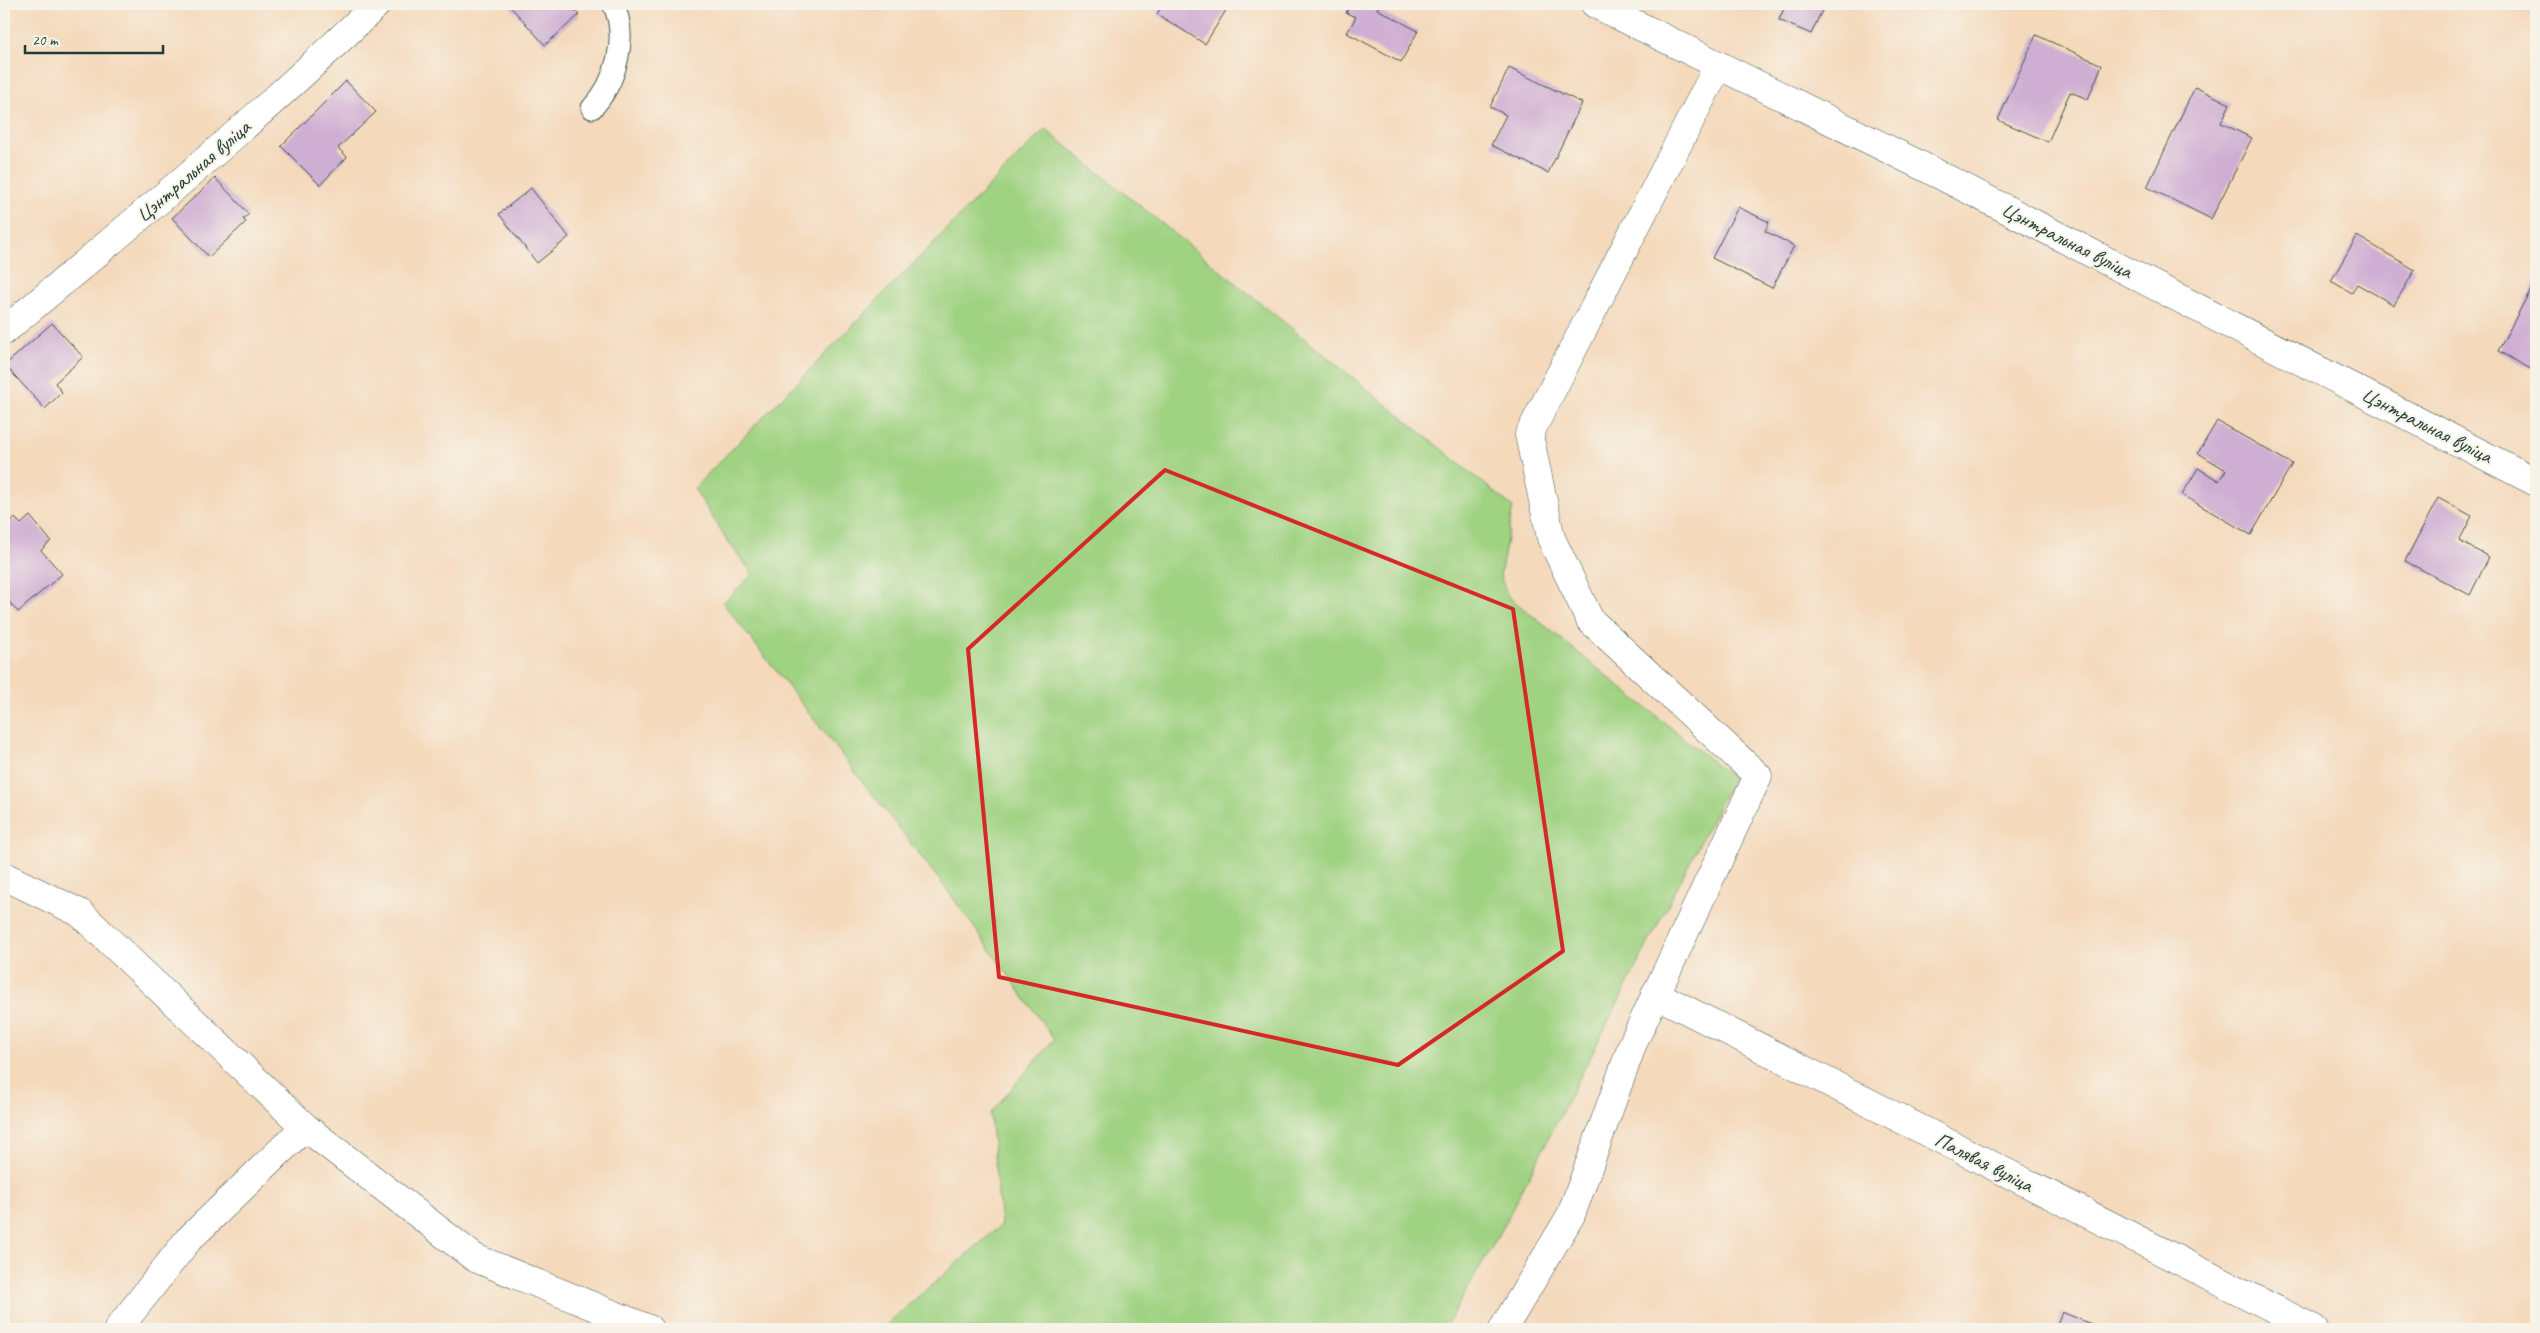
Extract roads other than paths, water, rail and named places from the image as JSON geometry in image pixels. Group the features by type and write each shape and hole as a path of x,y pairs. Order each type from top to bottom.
{"street":[{"name":"Цэнтральная вуліца","path":"4,331 161,199 311,68 377,4"},
{"name":"Цэнтральная вуліца","path":"1595,4 1934,172 2536,482"},
{"path":"1503,1329 1571,1216 1632,1043 1758,776 1590,620 1551,538 1529,435 1718,66"},
{"path":"4,876 80,913 305,1127 475,1258 649,1329"},
{"name":"Палявая вуліца","path":"1655,994 2314,1329"},
{"path":"118,1329 188,1240 305,1127"}],"lane":[{"path":"592,108 604,95 619,55 620,32 613,4"}]}
